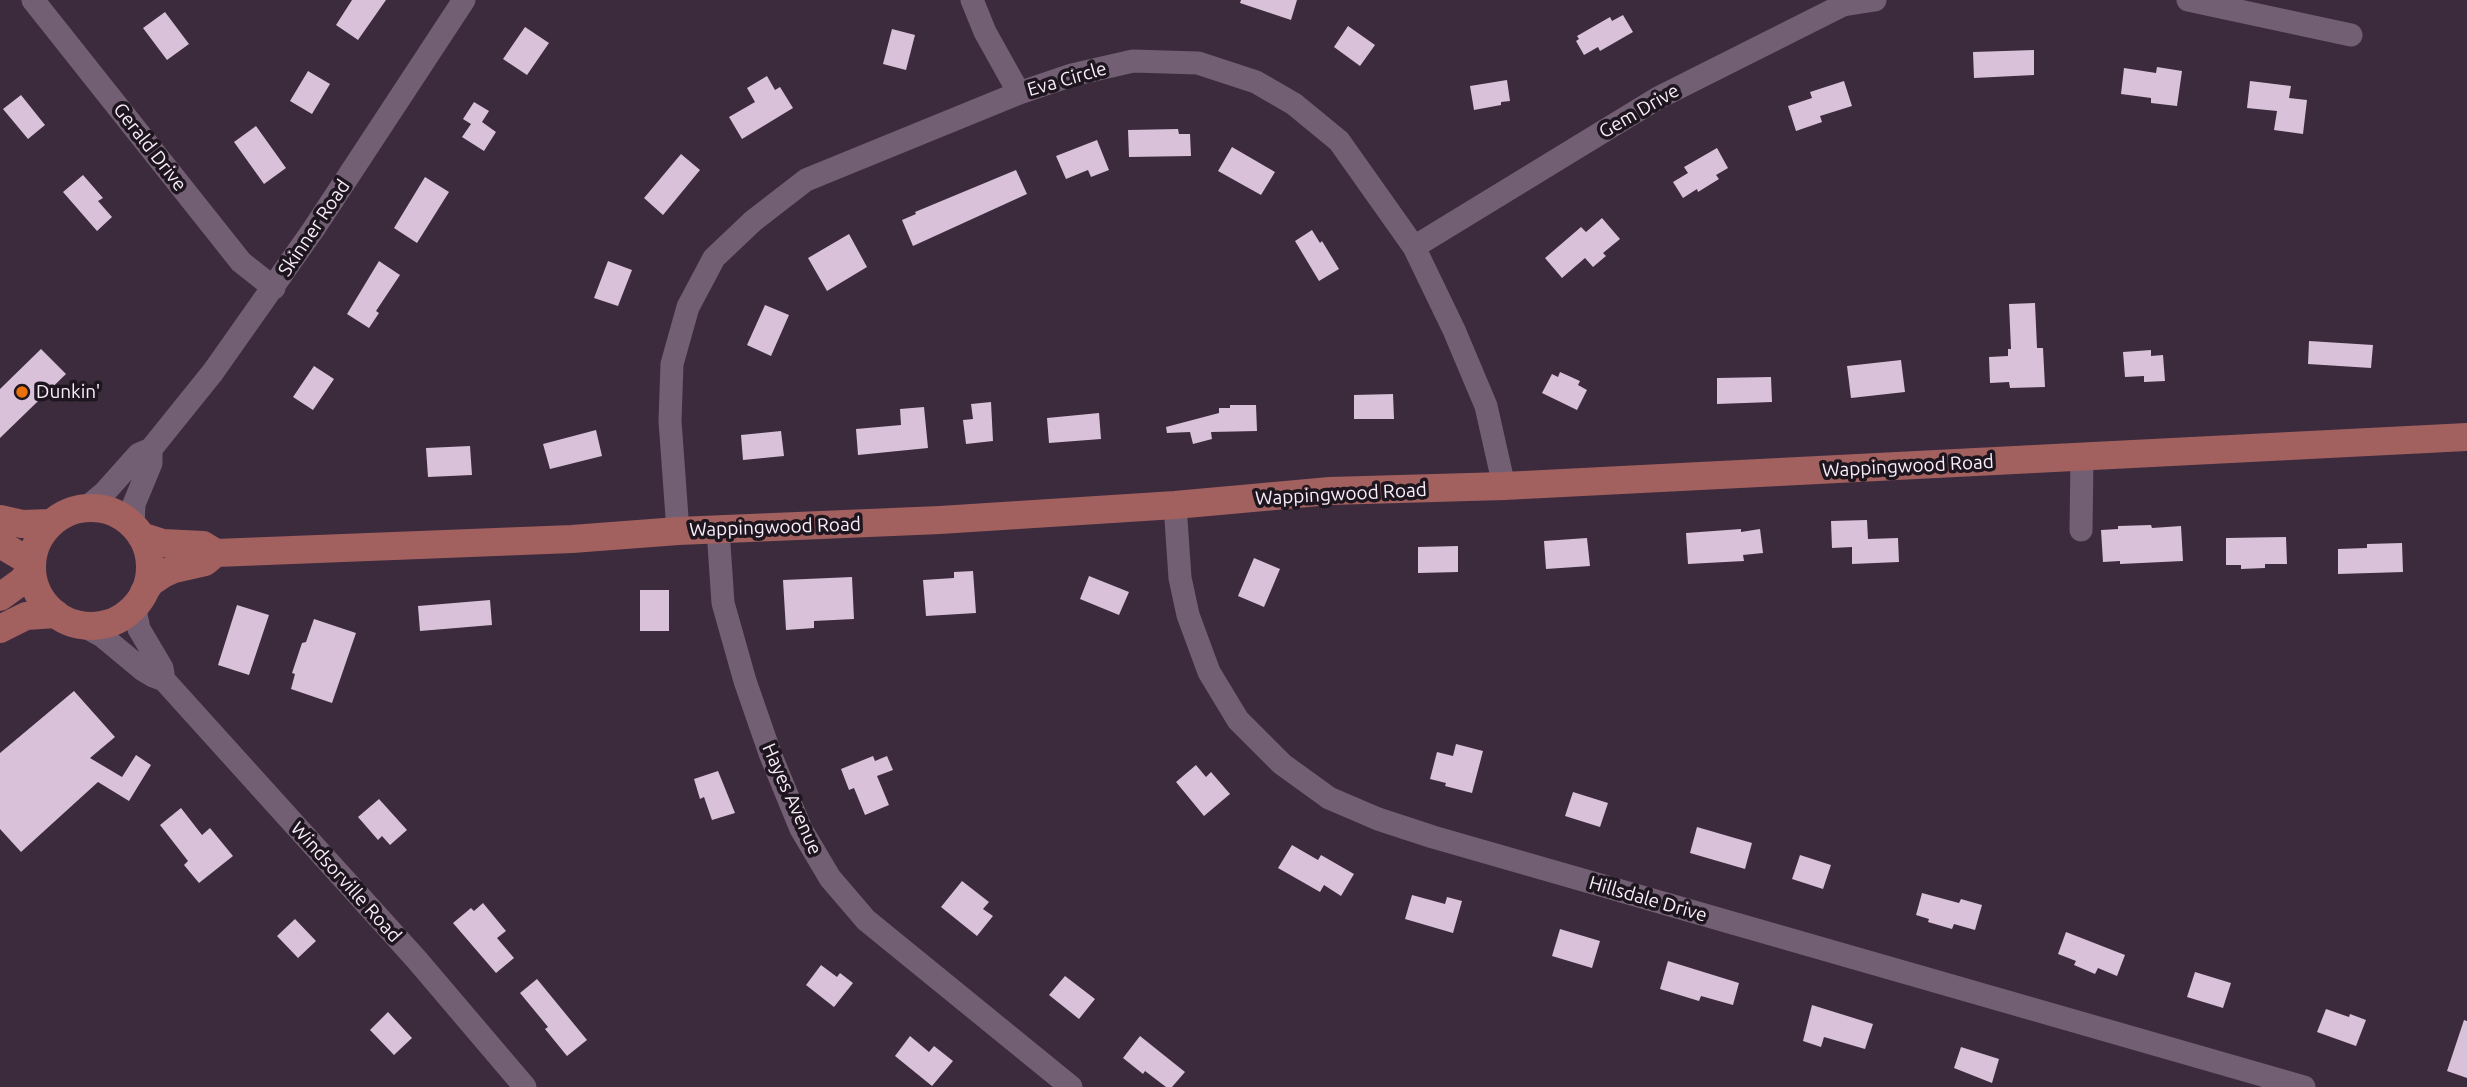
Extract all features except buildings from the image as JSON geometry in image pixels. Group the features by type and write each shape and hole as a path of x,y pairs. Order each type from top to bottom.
{"main road":[{"name":"Wappingwood Road","path":"137,531 163,543 203,545 216,553 572,539 678,531 940,520 1175,505 1330,491 1504,486 2467,437"},
{"path":"0,597 13,589 32,566 39,539 51,523 69,512 86,508 111,512 137,531 149,560 148,580 141,597 123,616 111,622 99,625 68,619 26,616 0,629"},
{"path":"0,519 22,524 51,523"},
{"path":"0,544 32,566 39,594 68,619"},
{"name":"Wappingwood Road","path":"141,597 151,582 163,574 205,562 216,553"}],"street":[{"name":"Gerald Drive","path":"33,0 241,262 274,288"},
{"name":"Skinner Road","path":"86,508 105,492 139,454 152,449 207,380 274,288 464,0"},
{"path":"972,0 985,32 1019,93"},
{"name":"Gem Drive","path":"1414,247 1658,98 1843,5 1875,0"},
{"path":"2188,0 2351,35"},
{"name":"Eva Circle","path":"678,531 670,421 671,364 688,307 714,258 753,221 806,180 1019,93 1072,75 1133,61 1198,62 1256,82 1294,104 1339,141 1414,247 1454,330 1486,406 1504,486"},
{"name":"Skinner Road","path":"137,531 134,504 151,463 152,449"},
{"path":"2081,530 2082,457"},
{"name":"Hillsdale Drive","path":"1175,505 1180,578 1185,603 1209,672 1238,720 1282,764 1329,798 1378,819 1433,837 2304,1087"},
{"name":"Hayes Avenue","path":"719,530 723,603 745,681 771,756 801,829 830,878 866,920 1071,1087"},
{"name":"Windsorville Road","path":"141,597 136,615 139,629 162,668 164,680 417,960 525,1087"},
{"name":"Windsorville Road","path":"68,619 102,636 153,677 164,680"}],"place":[{"name":"Dunkin'","path":"22,392"}]}
